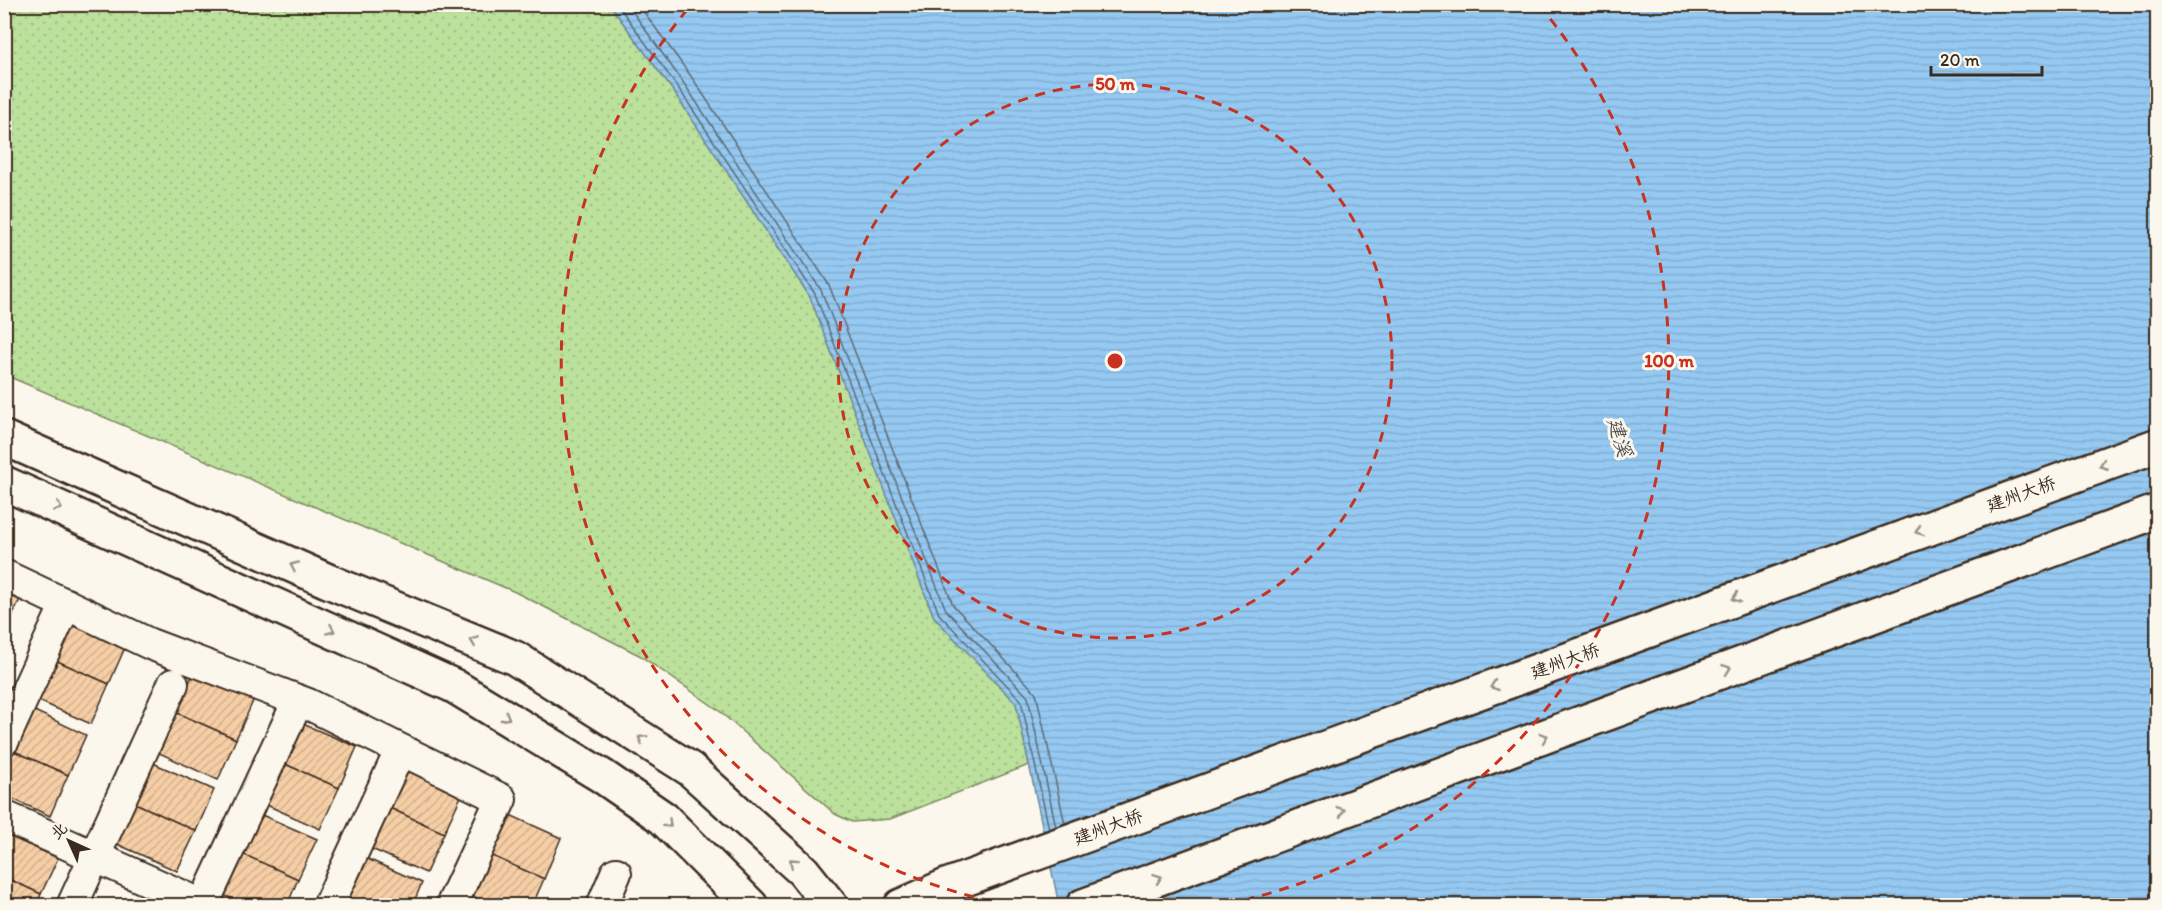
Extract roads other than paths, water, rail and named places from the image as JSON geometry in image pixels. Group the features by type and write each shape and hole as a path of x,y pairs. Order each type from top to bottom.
{"main road":[{"path":"4,438 328,582 515,658 690,769 803,871 831,906"},
{"name":"建州大桥","path":"901,906 972,876 2157,445"},
{"path":"4,483 454,686 602,776 663,818 751,906"},
{"path":"1083,906 2157,511"}],"street":[{"path":"4,575 150,644 298,701 501,799 451,906"},
{"path":"4,740 66,603"},
{"path":"72,906 173,684"},
{"path":"4,816 204,905 298,701"},
{"path":"328,906 400,751"},
{"path":"602,906 616,873"}],"water":[{"name":"建溪","path":"610,5 2150,5 2158,17 2157,905 1059,905 1016,703 934,617 810,297 674,92"}]}
